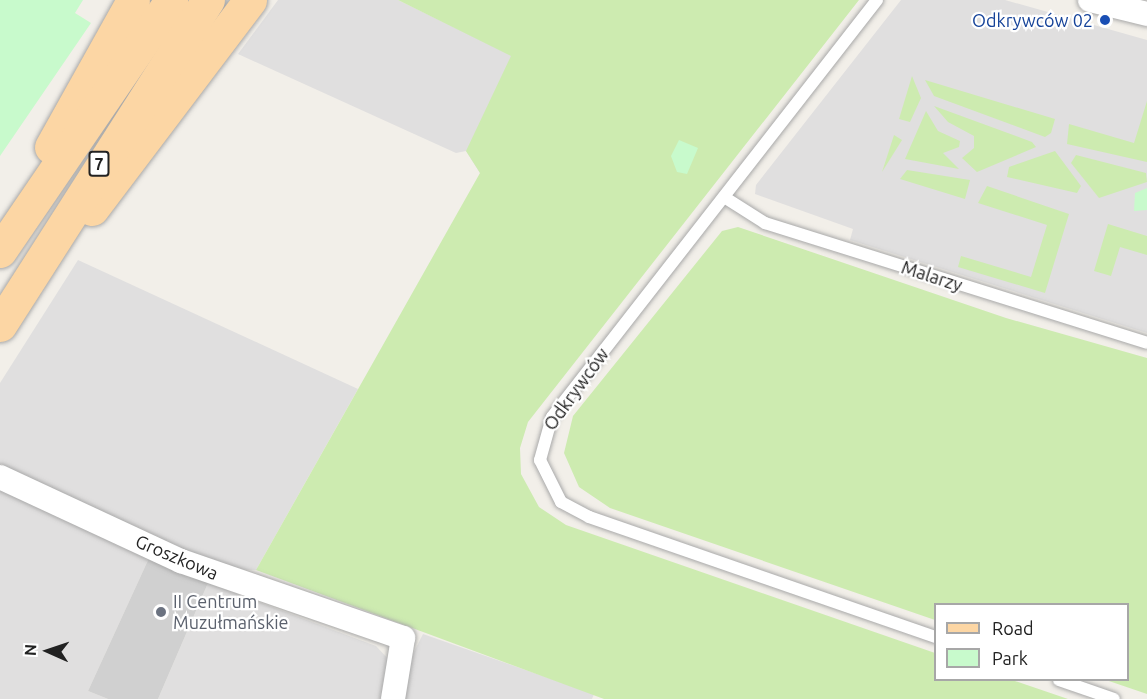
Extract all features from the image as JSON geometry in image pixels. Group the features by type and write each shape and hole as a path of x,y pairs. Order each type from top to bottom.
{"main road":[{"path":"1,250 56,135 133,0"},
{"name":"7","path":"1,250 170,21 208,0"},
{"path":"21,293 101,199 250,0"},
{"name":"7","path":"0,325 21,293 170,21"}],"street":[{"path":"1090,0 1147,14"},
{"name":"Groszkowa","path":"0,477 181,561 403,638 393,699"}],"lane":[{"name":"Odkrywców","path":"877,0 552,417 540,447 546,480 561,502 589,517 934,636"},
{"name":"Malarzy","path":"724,197 765,223 1147,343"},
{"path":"1062,681 1114,699"}],"shaded area":[{"path":"278,0 398,0 511,55 538,0 480,173 466,151 456,153 238,54"},
{"path":"901,0 1005,0 1147,40 1147,333 850,240 853,229 755,194 756,185"},
{"path":"78,260 358,389 256,570 225,569 0,464 0,383"},
{"path":"0,488 149,558 88,691 108,699 0,699"},
{"path":"149,558 208,583 158,699 108,699 88,691"},
{"path":"208,583 376,646 391,662 387,699 158,699"},
{"path":"423,634 594,694 592,699 403,699 407,666"}],"green space":[{"path":"0,0 83,0 75,13 91,23 0,156"},
{"path":"398,0 859,0 528,422 520,448 521,474 539,507 566,525 934,653 934,681 1015,681 1068,699 604,699 256,570 480,173 466,151 511,56"},
{"path":"912,76 921,98 910,122 899,119"},
{"path":"925,80 1055,119 1051,133 1045,137 934,96"},
{"path":"1147,101 1147,162 1067,144 1069,124 1134,143"},
{"path":"934,106 1032,142 1036,147 977,172 962,158 974,148 974,136 948,122"},
{"path":"926,111 938,131 960,141 959,147 943,153 959,169 905,159"},
{"path":"894,135 902,140 882,172"},
{"path":"679,140 698,148 687,174 677,172 671,156"},
{"path":"1055,151 1081,186 1077,193 1007,177 1009,167"},
{"path":"1076,155 1146,173 1147,182 1099,198 1071,163"},
{"path":"907,170 970,180 965,199 900,179"},
{"path":"987,186 1069,214 1045,293 958,267 961,256 1031,277 1047,225 978,203"},
{"path":"1147,188 1147,210 1134,211 1135,193"},
{"path":"1108,224 1147,236 1147,255 1120,247 1111,276 1094,271"},
{"path":"738,227 1006,318 1147,358 1147,694 1109,681 1129,681 1129,603 934,603 934,620 610,508 579,487 564,453 573,416 722,231"}],"place":[{"name":"Odkrywców 02","path":"1105,20"},
{"name":"II Centrum Muzułmańskie","path":"161,612"}]}
